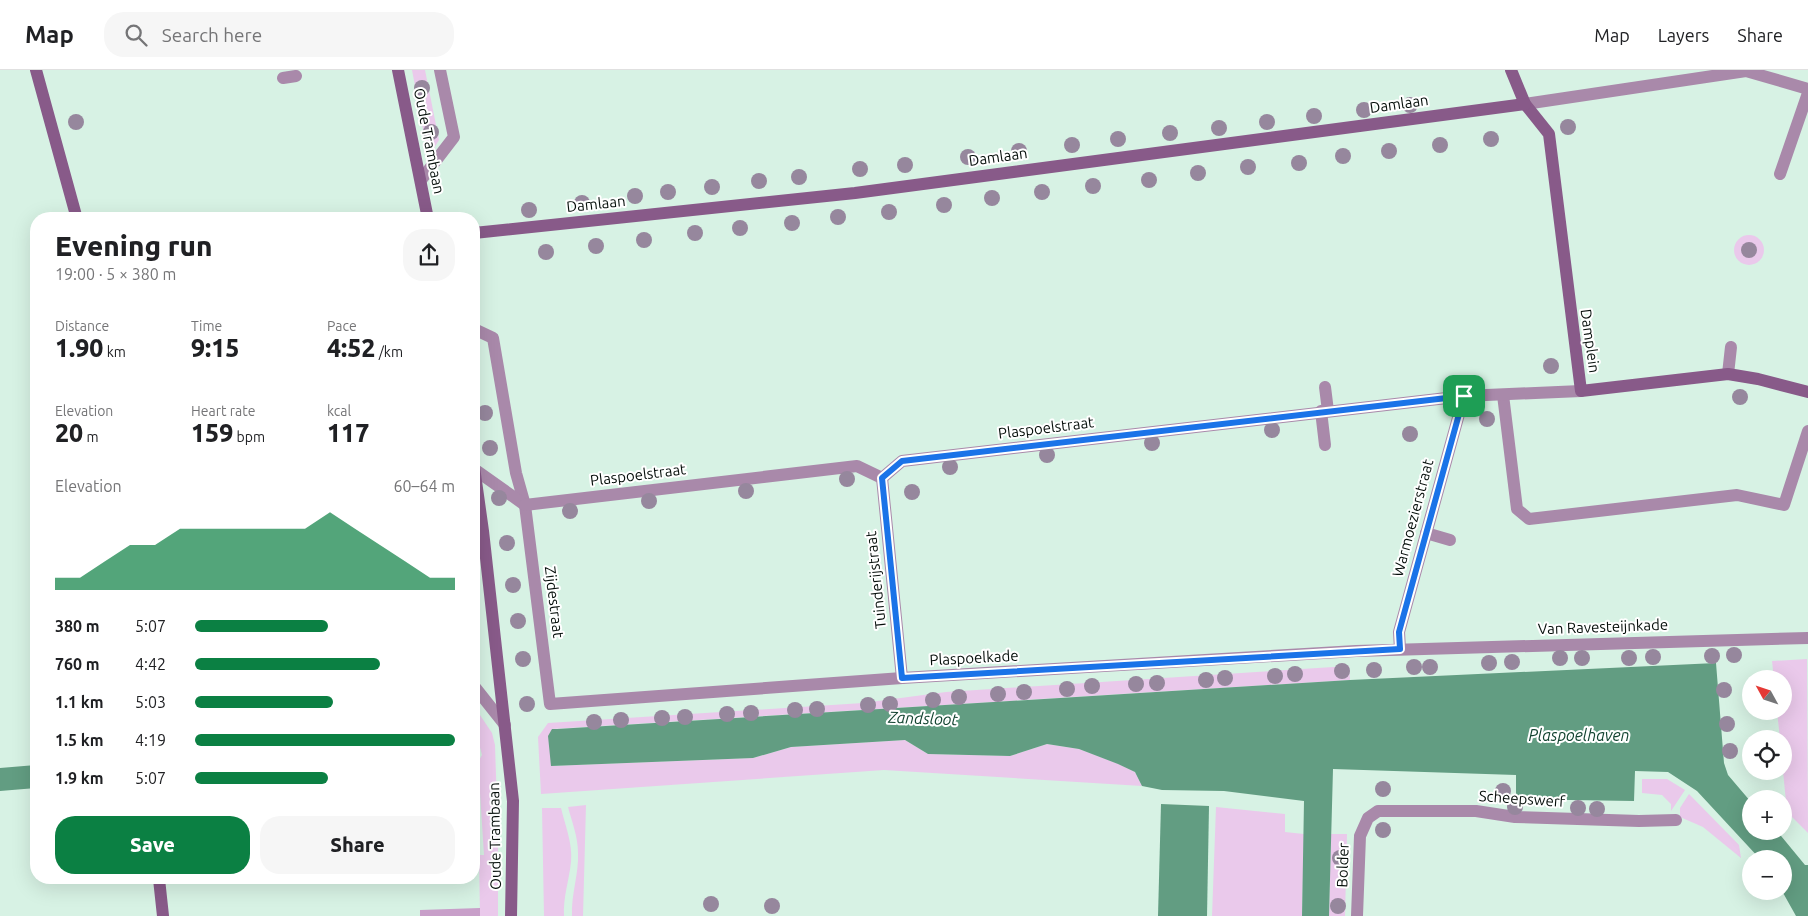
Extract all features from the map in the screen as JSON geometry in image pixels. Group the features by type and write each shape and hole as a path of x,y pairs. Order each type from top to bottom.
{"street":[{"path":"36,70 75,212"},
{"name":"Oude Trambaan","path":"398,70 427,212"},
{"path":"421,180 454,137 440,70"},
{"name":"Damplein","path":"1511,70 1525,104 1549,134 1580,392 1728,374 1758,379 1808,392"},
{"path":"1525,104 1746,71 1808,90"},
{"path":"282,78 296,76"},
{"path":"1780,174 1808,93"},
{"name":"Damlaan","path":"480,232 855,193 1525,104"},
{"name":"Zijdestraat","path":"480,332 492,338 516,473 525,505 550,704"},
{"path":"1728,374 1732,347"},
{"path":"1325,387 1325,445"},
{"name":"Plaspoelstraat","path":"525,505 857,466 882,478 902,461 1464,396 1580,392"},
{"path":"1503,395 1517,510 1529,519 1736,495 1784,505 1808,431"},
{"name":"Warmoezierstraat","path":"1400,649 1399,632 1464,396"},
{"path":"480,472 525,505"},
{"name":"Tuinderijstraat","path":"882,478 902,678"},
{"path":"1426,533 1450,540"},
{"name":"Oude Trambaan","path":"480,546 505,725 513,801 511,916"},
{"name":"Van Ravesteijnkade","path":"1400,649 1808,638"},
{"name":"Plaspoelkade","path":"550,704 902,678 1400,649"},
{"path":"480,694 505,725"},
{"name":"Scheepswerf","path":"1368,818 1378,811 1396,810 1476,811 1499,816 1534,818 1639,821 1676,820"},
{"name":"Bolder","path":"1357,916 1360,836 1368,818"},
{"path":"159,884 163,916"}],"shaded area":[{"path":"412,70 425,70 439,140 431,153 427,151"},
{"path":"1749,235 1759,240 1764,250 1759,260 1749,265 1739,260 1734,250 1739,240"},
{"path":"1807,659 1808,833 1792,817 1792,790 1785,790 1784,780 1792,780 1792,730 1779,730 1778,720 1792,720 1792,670 1773,670 1772,661"},
{"path":"1349,666 1350,680 552,729 551,766 753,758 791,747 905,740 928,754 1010,756 1047,744 1079,749 1119,764 1135,772 1142,786 884,770 541,794 538,737 548,723 863,703 946,692"},
{"path":"480,715 492,733 495,745 498,916 480,916 480,855 484,855 480,793 480,758 482,755 480,748"},
{"path":"1642,779 1667,779 1685,790 1671,811 1671,804 1662,795 1642,793"},
{"path":"1689,794 1739,845 1741,858 1703,827 1680,817 1680,808"},
{"path":"586,805 583,916 572,916 578,847 568,807"},
{"path":"1216,807 1285,814 1285,832 1304,834 1302,916 1212,916"},
{"path":"542,808 561,808 570,841 571,862 565,896 564,916 544,916"},
{"path":"1331,834 1347,834 1345,916 1329,916"},
{"path":"480,908 480,916 420,916 420,910"}],"water":[{"name":"Plaspoelhaven","path":"1716,663 1724,763 1728,775 1742,791 1742,840 1697,791 1668,772 1635,771 1634,801 1516,799 1516,775 1333,769 1329,916 1302,916 1304,801 1224,791 1162,790 1142,786 1135,772 1118,764 1079,749 1047,744 1010,756 928,754 905,740 791,747 753,758 551,766 548,736 552,729 1350,680"},
{"path":"30,766 30,788 0,791 0,768"},
{"path":"1161,804 1209,806 1207,916 1158,916"},
{"name":"Plaspoelhaven","path":"1742,840 1784,840 1805,865 1808,865 1808,916 1796,916 1787,900 1792,900 1792,850 1752,850"}],"route":[{"path":"1464,396 1399,632 1400,649 902,678 882,478 902,461 1464,396"}],"water label":[{"name":"Zandsloot","path":"923,718"}]}
